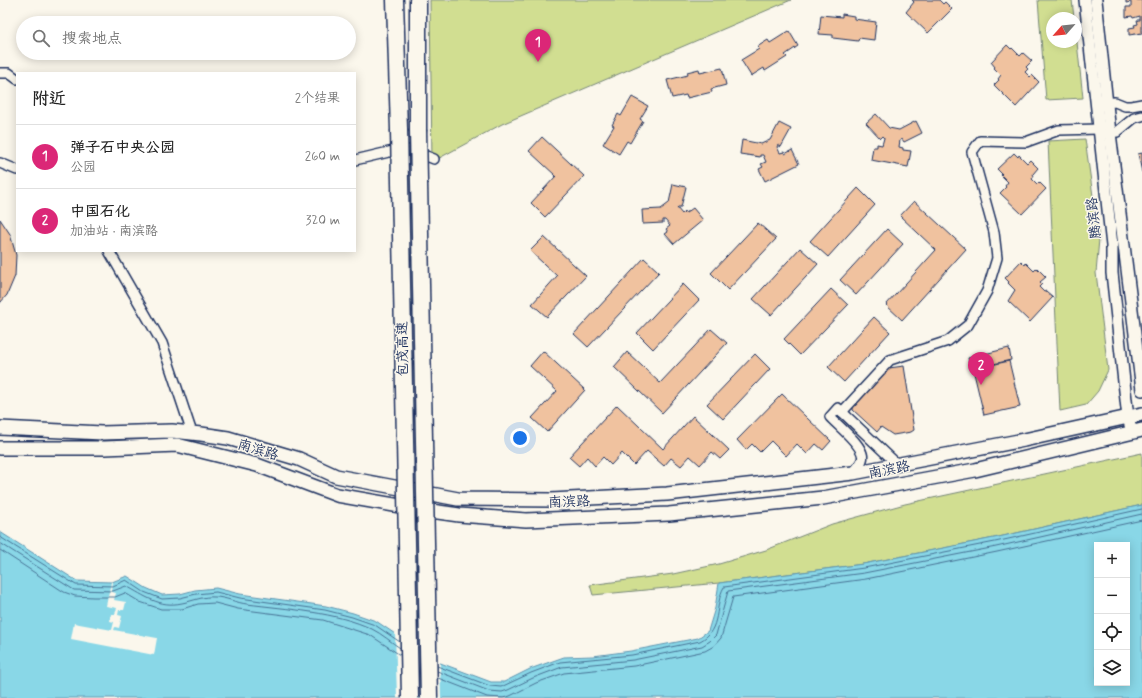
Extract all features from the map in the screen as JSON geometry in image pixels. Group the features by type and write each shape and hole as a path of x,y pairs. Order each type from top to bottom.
{"highway":[{"name":"包茂高速","path":"396,0 410,698"},
{"name":"包茂高速","path":"418,0 418,130 429,698"}],"main road":[{"name":"南滨路","path":"0,428 102,433 172,431 192,433 228,438 299,459 336,476 458,499 551,500 667,494 853,473 1024,440 1142,414"},
{"name":"南滨路","path":"0,448 105,448 177,445 257,465 337,494 416,509 459,515 526,520 669,514 823,498 976,470 1137,431"}],"street":[{"name":"腾滨路","path":"1085,0 1102,103"},
{"name":"腾滨路","path":"1096,0 1103,132 1112,246 1112,273 1128,418 1137,431"},
{"path":"0,72 9,73 16,78"},
{"path":"1102,103 1115,102 1125,106 1142,104"},
{"path":"842,412 890,360 948,341 968,325 987,291 997,258 994,232 972,152 980,141 1026,142 1059,130 1117,132 1138,117 1132,106"},
{"name":"腾滨路","path":"1103,132 1137,348 1142,390"},
{"path":"356,160 393,151 411,150 434,159"},
{"path":"0,164 16,170"},
{"path":"110,252 162,343 192,433"},
{"path":"1137,348 1142,360"},
{"path":"853,473 862,460 863,453 858,444 830,417 838,408 897,464"}],"green space":[{"path":"430,0 791,0 502,124 432,162"},
{"path":"1038,0 1072,0 1073,12 1046,12 1046,48 1078,48 1083,98 1046,100"},
{"path":"1085,139 1099,239 1096,273 1108,370 1098,391 1086,405 1060,411 1048,141"},
{"path":"1142,453 1142,505 994,538 863,564 719,583 593,595 590,585 673,574 719,564 766,550 832,524 905,504"}],"water":[{"path":"1142,505 1142,698 0,698 0,532 77,581 112,582 127,576 146,588 162,595 180,594 195,590 216,588 240,594 326,606 353,613 376,621 435,661 491,682 504,682 530,669 564,657 593,656 631,651 698,638 708,631 715,608 719,583 863,564 994,538"}],"pier":[{"path":"111,582 111,592 116,593 114,600 126,602 124,610 119,610 118,615 122,616 119,628 115,627 114,630 157,638 154,655 71,639 74,623 112,630 114,622 110,621 111,614 115,614 117,608 106,606"},
{"path":"395,632 440,661 441,698 397,698"}],"building":[{"path":"912,0 939,0 943,4 945,2 952,9 928,33 906,12 914,2"},
{"path":"1126,0 1142,0 1142,33 1129,35 1129,28 1135,27 1134,25 1138,24 1137,20 1140,20 1140,16 1133,18 1132,16 1126,17 1126,7 1131,7 1131,2 1126,3"},
{"path":"842,14 854,16 854,19 876,22 874,40 859,38 858,41 833,38 833,35 819,34 821,15 842,17"},
{"path":"789,31 798,46 785,55 787,57 765,71 764,68 751,76 741,60 759,49 757,47 768,40 770,43"},
{"path":"1007,45 1020,56 1023,53 1032,61 1026,67 1028,69 1025,72 1030,77 1032,75 1039,82 1016,107 994,85 999,80 998,79 1001,75 994,68 995,67 991,62"},
{"path":"722,68 726,85 711,89 712,92 687,98 686,95 672,98 667,80 688,75 687,72 699,69 700,73"},
{"path":"632,97 648,106 640,119 643,121 630,143 627,141 619,154 603,144 614,126 612,125 618,114 621,116"},
{"path":"876,114 889,128 899,130 916,121 922,133 904,142 902,139 900,140 899,147 903,148 903,150 911,151 908,167 871,160 873,147 877,147 877,144 882,145 884,138 882,136 880,138 866,123"},
{"path":"779,123 791,129 781,147 778,145 777,147 780,153 784,152 785,154 792,150 799,164 765,181 759,169 763,167 761,164 766,162 763,155 760,155 760,157 740,154 742,140 761,144 770,140"},
{"path":"542,137 584,176 545,217 531,203 556,176 529,151"},
{"path":"1014,153 1018,157 1019,155 1027,163 1030,160 1038,168 1033,174 1034,176 1032,179 1037,184 1039,182 1046,189 1022,214 1000,193 1006,187 1005,186 1008,182 997,169"},
{"path":"1142,153 1142,172 1138,154"},
{"path":"673,184 686,187 681,207 677,208 682,214 693,208 703,220 674,244 665,234 668,232 666,229 670,226 665,220 663,220 663,223 643,224 642,210 661,209 669,203"},
{"path":"858,188 875,205 828,257 810,241"},
{"path":"914,201 966,249 902,320 886,305 936,250 900,216"},
{"path":"0,219 10,234 16,255 15,276 7,295 0,303"},
{"path":"758,223 776,239 728,290 711,273"},
{"path":"887,229 903,244 856,295 840,280"},
{"path":"544,237 586,276 547,317 532,304 557,276 530,251"},
{"path":"800,248 818,264 771,315 753,299"},
{"path":"644,258 659,272 588,347 574,334"},
{"path":"1021,261 1025,265 1026,263 1034,271 1037,268 1046,277 1040,282 1042,284 1039,287 1053,297 1030,322 1008,301 1015,290 1005,278"},
{"path":"683,284 699,300 653,349 637,333"},
{"path":"831,289 848,305 800,355 784,339"},
{"path":"874,317 890,332 844,382 828,367"},
{"path":"711,329 727,343 662,413 614,367 627,352 660,383"},
{"path":"1009,348 1011,360 971,369 968,358"},
{"path":"543,351 585,390 547,432 532,418 557,391 530,366"},
{"path":"755,354 770,369 723,419 707,404"},
{"path":"1009,361 1020,407 984,415 973,369"},
{"path":"904,366 914,430 911,432 893,435 881,427 877,432 853,410 853,406 889,368"},
{"path":"782,394 831,441 823,450 816,444 807,454 797,444 786,456 771,441 760,452 752,444 746,450 737,440"},
{"path":"617,405 663,449 693,416 729,450 720,459 712,452 700,465 690,456 681,466 671,458 664,466 647,451 634,465 622,453 611,465 603,457 595,466 587,457 579,466 569,457"}],"place":[{"name":"弹子石中央公园","path":"538,62"},
{"name":"中国石化","path":"981,385"}]}
